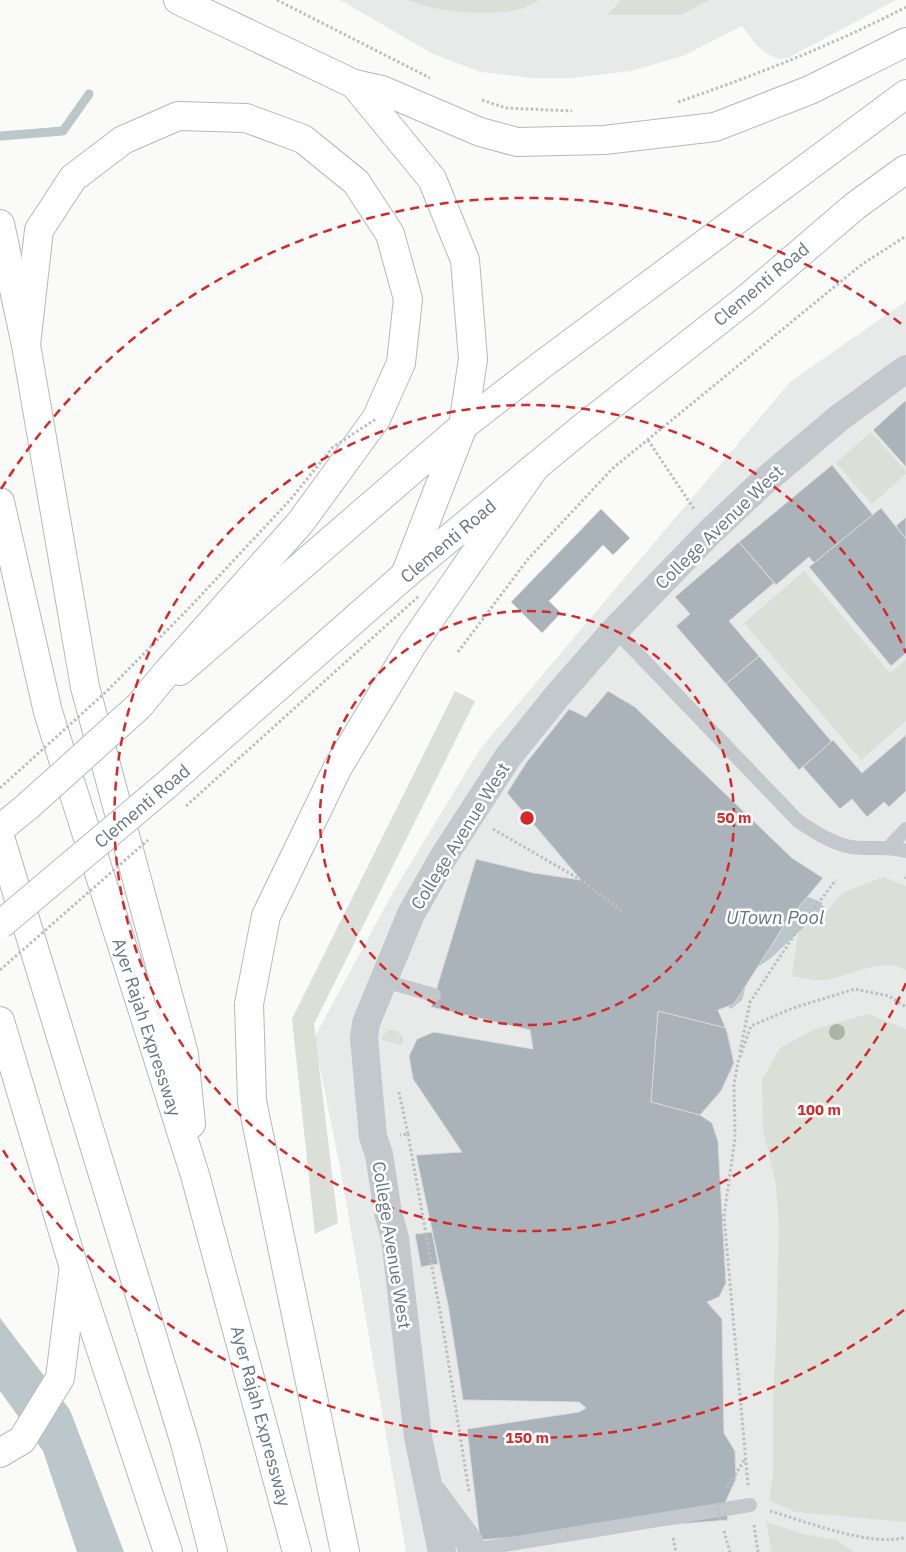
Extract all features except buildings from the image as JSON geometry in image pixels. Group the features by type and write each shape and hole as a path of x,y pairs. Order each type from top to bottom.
{"main road":[{"path":"178,0 354,84 382,90 480,132 516,142 604,140 715,127 810,90 906,42"},
{"path":"354,84 432,179 465,260 473,359 463,426 412,586"},
{"path":"0,829 139,706 463,426 547,361 906,94"},
{"path":"26,345 40,230 73,178 123,140 178,116 246,118 303,139 356,182 390,234 408,299 401,363 376,419 300,523 139,706"},
{"name":"Clementi Road","path":"0,925 164,787 412,586 536,467 750,296 855,206 906,169"},
{"path":"0,224 26,345 85,687 184,1054 196,1175"},
{"path":"345,1552 252,1101 249,1004 266,916 338,767 412,645 536,467"},
{"name":"Ayer Rajah Expressway","path":"0,502 48,712 109,909 196,1175 297,1552"},
{"path":"0,837 185,1443 213,1552"},
{"path":"0,1021 74,1268 168,1552"},
{"path":"11,1446 60,1378 74,1268"}],"street":[{"name":"College Avenue West","path":"442,1552 417,1428 395,1238 379,1154 373,1136 364,1038 366,1023 411,914 444,856 508,757 558,695 615,630 710,532 839,418 906,369"},
{"path":"428,1487 471,1547"}],"lane":[{"path":"615,630 798,821 825,838 852,847 890,846 906,851"},
{"path":"890,846 906,829"},
{"path":"384,981 434,995"},
{"path":"428,1487 479,1549 750,1505"}],"path":[{"path":"278,0 437,81"},
{"path":"670,105 750,77 873,24 906,7"},
{"path":"481,100 506,108 574,111"},
{"path":"458,652 528,559 612,469 861,266 906,236"},
{"path":"0,788 107,691 192,606 290,500 333,447 376,419"},
{"path":"648,440 710,532"},
{"path":"181,811 412,586"},
{"path":"471,816 581,880 623,912"},
{"path":"0,970 151,837"},
{"path":"758,1552 745,1459 724,1216 735,1138 734,1084 750,1002 799,928 836,880"},
{"path":"738,1062 751,1026 792,1008 855,989 889,996 906,1007"},
{"path":"398,1084 470,1501"},
{"path":"373,1136 408,1134"},
{"path":"730,1552 717,1503 745,1459"},
{"path":"750,1505 862,1538 900,1539 906,1537"}],"shaded area":[{"path":"340,0 896,0 788,58 779,59 769,55 757,46 742,26 683,56 631,71 572,78 531,78 481,72 433,54"},
{"path":"408,0 540,0 515,10 486,13 432,8"},
{"path":"621,0 709,0 681,15 608,15"},
{"path":"906,301 906,1552 406,1552 340,1167 314,1038 392,894 480,749 790,382"},
{"path":"871,432 906,471 906,474 872,504 836,463"},
{"path":"804,571 890,673 906,660 906,721 861,760 744,623"},
{"path":"455,691 475,701 314,1024 338,1223 315,1234 292,1019"},
{"path":"883,877 906,886 906,970 896,966 885,965 873,966 829,979 816,980 792,976 799,928 822,916 844,892"},
{"path":"868,1014 906,1029 906,1522 795,1512 769,1500 773,1474 773,1400 779,1225 776,1184 763,1130 762,1080 780,1048 815,1029"},
{"path":"390,1030 397,1031 403,1037 402,1045 382,1040 383,1035"},
{"path":"766,1522 804,1534 837,1540 854,1552 772,1552"}],"water":[{"name":"UTown Pool","path":"806,896 823,903 821,904 825,907 771,958 749,973 742,1000 731,1009 723,1003 709,945"},
{"path":"0,1318 70,1410 124,1552 77,1552 43,1451 0,1391"}],"waterway":[{"path":"1,136 63,131 89,94"}]}
